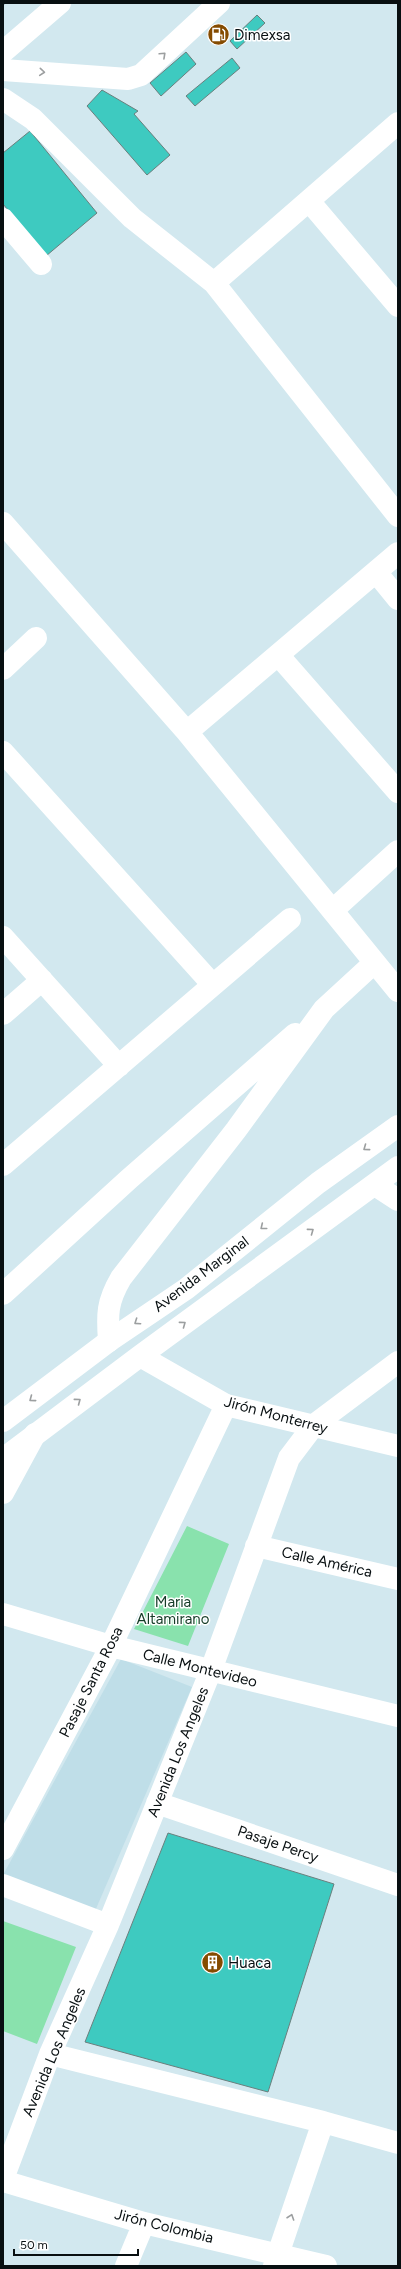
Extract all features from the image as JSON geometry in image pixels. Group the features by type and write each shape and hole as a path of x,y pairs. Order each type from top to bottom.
{"main road":[{"path":"3,52 60,3"},
{"path":"3,70 128,79 141,75 219,3"},
{"path":"3,99 33,119 132,218 214,283 398,516"},
{"path":"214,283 309,201 394,133"},
{"path":"309,201 398,306"},
{"path":"3,219 41,264"},
{"path":"3,523 187,732 398,991"},
{"path":"187,732 279,656 398,553"},
{"path":"376,572 398,599"},
{"path":"3,669 36,638"},
{"path":"279,656 398,792"},
{"path":"3,752 214,985"},
{"path":"332,910 398,851"},
{"path":"3,1165 290,919"},
{"path":"3,938 119,1066"},
{"path":"3,1294 128,1179 324,1009 374,963"},
{"path":"3,1014 42,980"},
{"path":"109,1341 107,1311 112,1294 121,1278 236,1130 324,1009"},
{"name":"Avenida Marginal","path":"3,1421 109,1341 186,1289 318,1183 398,1126"},
{"name":"Avenida Marginal","path":"3,1459 140,1356 398,1167"},
{"path":"375,1185 398,1200"},
{"name":"Jirón Monterrey","path":"140,1356 226,1405 398,1446"},
{"name":"Avenida Los Angeles","path":"3,2180 50,2054 108,1925 210,1670 289,1458 314,1425 398,1362"},
{"name":"Pasaje Santa Rosa","path":"3,1849 110,1646 226,1405"},
{"path":"3,1493 35,1434"},
{"name":"Calle América","path":"256,1546 398,1579"},
{"name":"Calle Montevideo","path":"3,1614 110,1646 398,1716"},
{"name":"Pasaje Percy","path":"157,1803 398,1885"},
{"path":"3,1886 108,1925"},
{"path":"50,2054 323,2122 398,2143"},
{"path":"276,2260 323,2122"},
{"name":"Jirón Colombia","path":"3,2180 276,2260 326,2266"},
{"path":"126,2266 144,2222"}],"shaded area":[{"path":"121,1659 192,1687 95,1911 3,1875"}],"green space":[{"name":"Maria Altamirano","path":"187,1526 229,1544 188,1646 134,1629"},
{"path":"3,1921 76,1947 37,2044 3,2031"}],"building":[{"path":"257,15 265,23 237,49 230,41"},
{"path":"186,52 196,64 161,96 150,83"},
{"path":"232,58 240,68 195,106 186,96"},
{"path":"102,90 138,111 134,114 170,155 147,175 87,106"},
{"path":"30,131 97,213 46,256 3,204 3,153"},
{"name":"Huaca","path":"168,1833 334,1884 268,2092 85,2042"}],"place":[{"name":"Dimexsa","path":"218,35"},
{"name":"Huaca","path":"213,1963"}]}
